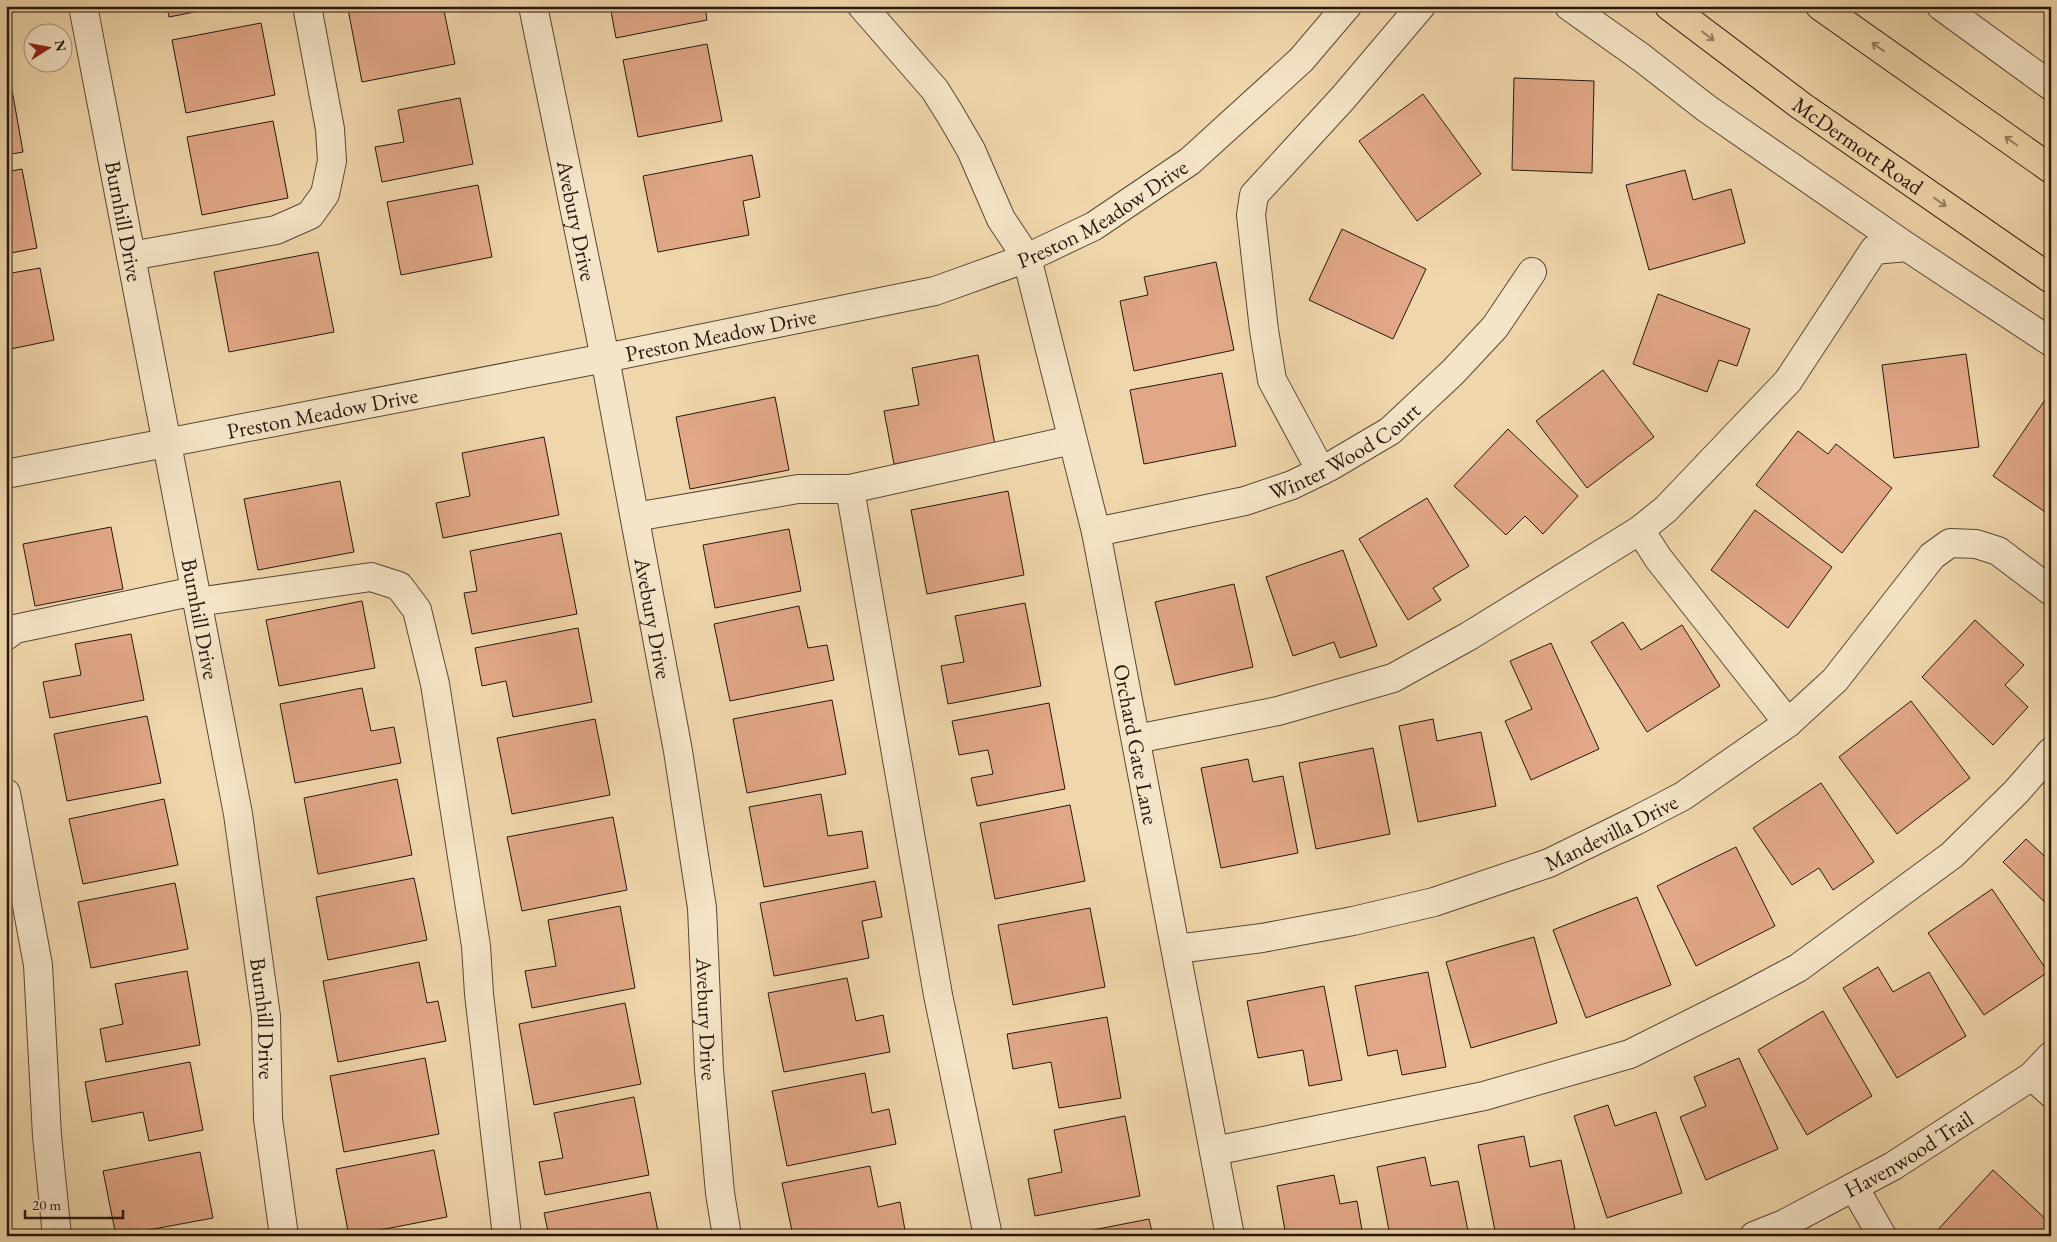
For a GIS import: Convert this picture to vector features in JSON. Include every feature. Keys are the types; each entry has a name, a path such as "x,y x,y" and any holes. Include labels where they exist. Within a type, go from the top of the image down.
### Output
{"main road":[{"name":"McDermott Road","path":"1670,6 1800,105 2051,279"},
{"path":"1820,6 2051,169"}],"street":[{"name":"Burnhill Drive","path":"82,6 238,814 265,1006 268,1119 284,1236"},
{"path":"131,256 276,230 310,215 325,194 332,161 330,129 307,6"},
{"name":"Avebury Drive","path":"533,6 605,358 678,751 702,908 709,1070 720,1193 727,1236"},
{"name":"Orchard Gate Lane","path":"862,6 934,90 950,114 971,150 1001,219 1027,258 1096,532 1177,949 1230,1236"},
{"name":"Preston Meadow Drive","path":"6,474 605,358 935,291 1027,258 1094,226 1190,161 1301,60 1347,6"},
{"path":"1321,471 1272,380 1264,330 1251,214 1254,195 1343,98 1421,6"},
{"path":"1569,6 1642,58 1706,108 2051,342"},
{"path":"1941,6 2051,86"},
{"path":"1136,739 1278,711 1393,678 1469,636 1640,530 1666,509 1788,380 1874,250 1907,246"},
{"name":"Winter Wood Court","path":"1096,532 1245,501 1292,486 1390,431 1453,372 1495,327 1532,272"},
{"path":"634,517 798,489 850,489 1072,440"},
{"path":"850,489 938,995 988,1236"},
{"path":"1640,530 1658,558 1788,723"},
{"name":"Mandevilla Drive","path":"1177,949 1262,938 1353,921 1434,902 1550,862 1683,796 1788,723 1835,680 1932,556 1950,542 1976,544 1998,551 2051,591"},
{"path":"6,636 15,629 196,597 371,577 399,586 417,610 435,684 476,946 480,1004 507,1236"},
{"path":"1214,1152 1484,1096 1630,1054 1798,968 1952,855 2016,792 2051,752"},
{"path":"6,793 38,965 47,1136 57,1236"},
{"name":"Havenwood Trail","path":"1754,1236 1784,1224 2041,1085 2051,1056"},
{"path":"1854,1187 1882,1236"}],"building":[{"path":"167,6 225,6 169,17"},
{"path":"360,6 443,6 455,64 362,82 348,9"},
{"path":"610,6 705,6 707,20 616,38"},
{"path":"261,23 275,95 186,113 172,40"},
{"path":"707,44 722,121 638,137 623,60"},
{"path":"6,73 9,73 23,152 6,155"},
{"path":"1514,78 1594,81 1592,173 1512,170"},
{"path":"1423,94 1481,174 1417,221 1359,141"},
{"path":"460,98 473,164 382,182 375,147 404,142 398,110"},
{"path":"273,121 288,198 202,215 187,137"},
{"path":"752,155 760,197 743,201 749,235 658,252 643,176"},
{"path":"22,169 37,248 6,254 6,172"},
{"path":"1685,170 1693,200 1731,189 1745,243 1649,270 1626,185"},
{"path":"478,185 492,257 401,275 387,202"},
{"path":"1342,229 1426,269 1393,339 1309,300"},
{"path":"318,252 334,332 229,352 214,272"},
{"path":"1216,262 1234,350 1134,371 1120,301 1148,295 1144,277"},
{"path":"40,268 54,340 6,350 6,274"},
{"path":"1658,294 1750,329 1737,366 1719,360 1707,392 1633,364"},
{"path":"1966,354 1979,447 1894,458 1882,365"},
{"path":"978,355 995,445 894,464 884,411 919,405 912,368"},
{"path":"1603,370 1654,437 1587,488 1536,421"},
{"path":"1222,373 1236,446 1144,464 1130,390"},
{"path":"775,397 789,470 690,489 676,417"},
{"path":"2047,397 2051,399 2051,516 1993,476"},
{"path":"1508,429 1578,496 1543,534 1525,516 1506,535 1454,486"},
{"path":"1798,431 1828,454 1836,444 1892,488 1842,553 1756,485"},
{"path":"544,437 559,515 443,538 436,503 470,496 462,453"},
{"path":"340,481 354,552 258,570 244,499"},
{"path":"1008,491 1024,575 927,594 911,510"},
{"path":"1427,498 1469,566 1433,588 1441,600 1408,620 1359,539"},
{"path":"1755,510 1832,567 1788,628 1711,570"},
{"path":"111,527 123,589 35,606 23,544"},
{"path":"789,529 801,591 715,608 703,545"},
{"path":"561,533 577,614 472,634 464,593 477,591 470,551"},
{"path":"1343,550 1377,646 1340,658 1334,642 1293,656 1266,577"},
{"path":"1234,584 1253,667 1175,685 1155,602"},
{"path":"362,601 375,668 279,686 266,620"},
{"path":"1025,603 1041,686 948,704 941,666 964,662 955,616"},
{"path":"799,606 808,648 827,645 834,680 730,701 714,624"},
{"path":"1975,620 2024,665 2005,685 2028,707 1993,745 1922,677"},
{"path":"1623,622 1641,650 1682,625 1720,686 1647,732 1591,642"},
{"path":"578,628 592,702 513,717 506,681 482,686 475,648"},
{"path":"131,634 144,700 50,718 43,682 81,675 75,644"},
{"path":"1551,643 1599,749 1531,780 1505,721 1532,709 1510,661"},
{"path":"362,688 371,731 394,727 401,763 295,783 280,704"},
{"path":"832,700 846,774 747,793 733,719"},
{"path":"1911,701 1970,778 1897,834 1839,757"},
{"path":"1049,703 1065,789 977,806 971,778 993,774 988,750 959,755 952,721"},
{"path":"147,716 161,783 67,801 54,734"},
{"path":"595,719 610,795 512,814 497,738"},
{"path":"1433,719 1437,741 1481,732 1496,806 1418,822 1399,726"},
{"path":"1373,748 1390,834 1316,849 1299,763"},
{"path":"1248,759 1253,782 1283,776 1298,853 1221,868 1201,768"},
{"path":"397,779 412,855 318,874 304,798"},
{"path":"1821,783 1874,862 1833,890 1819,868 1792,885 1753,828"},
{"path":"821,794 828,836 862,831 868,868 764,887 749,807"},
{"path":"164,799 178,865 83,884 69,819"},
{"path":"1070,805 1085,881 995,899 980,823"},
{"path":"613,817 627,890 522,911 507,837"},
{"path":"2026,839 2051,862 2051,908 2003,862"},
{"path":"1736,847 1775,926 1696,966 1657,886"},
{"path":"414,878 427,940 328,960 316,897"},
{"path":"875,881 882,917 862,921 869,958 774,976 760,903"},
{"path":"175,883 188,949 91,968 78,902"},
{"path":"1992,889 2048,972 1984,1015 1928,933"},
{"path":"1637,897 1671,985 1586,1018 1553,930"},
{"path":"620,906 635,988 532,1008 525,971 556,966 548,920"},
{"path":"1090,908 1105,987 1013,1005 998,925"},
{"path":"1534,937 1557,1023 1471,1048 1446,962"},
{"path":"419,962 427,1003 438,1001 446,1041 338,1062 323,981"},
{"path":"1878,967 1893,992 1929,972 1966,1036 1897,1078 1843,988"},
{"path":"187,971 200,1045 106,1062 100,1029 123,1024 115,984"},
{"path":"1428,972 1446,1067 1402,1075 1397,1050 1368,1056 1355,986"},
{"path":"847,978 856,1021 883,1015 890,1052 784,1072 768,993"},
{"path":"1324,986 1342,1080 1309,1086 1303,1050 1258,1058 1247,1001"},
{"path":"625,1003 641,1084 534,1105 519,1024"},
{"path":"1823,1011 1872,1096 1807,1135 1758,1050"},
{"path":"1107,1017 1121,1098 1059,1108 1051,1062 1013,1069 1007,1034"},
{"path":"425,1058 439,1134 344,1152 330,1076"},
{"path":"1739,1058 1778,1149 1706,1180 1680,1117 1706,1106 1694,1077"},
{"path":"190,1062 203,1130 149,1141 143,1112 92,1122 85,1082"},
{"path":"865,1073 872,1113 889,1109 896,1144 787,1166 772,1091"},
{"path":"634,1097 649,1175 545,1195 539,1162 563,1158 554,1113"},
{"path":"1608,1105 1615,1126 1656,1112 1682,1193 1607,1218 1574,1116"},
{"path":"1125,1116 1140,1196 1035,1216 1028,1179 1062,1172 1054,1130"},
{"path":"1524,1136 1530,1167 1561,1160 1575,1229 1541,1236 1496,1236 1478,1145"},
{"path":"434,1150 447,1217 349,1236 336,1169"},
{"path":"200,1152 213,1218 116,1236 103,1171"},
{"path":"1425,1157 1431,1186 1458,1181 1469,1236 1390,1236 1377,1167"},
{"path":"870,1166 878,1207 900,1202 906,1236 793,1236 782,1183"},
{"path":"1993,1170 2051,1224 2051,1236 1934,1234"},
{"path":"1334,1175 1340,1204 1357,1201 1363,1236 1286,1236 1277,1186"},
{"path":"650,1192 659,1236 549,1236 544,1213"},
{"path":"1149,1219 1153,1236 1062,1236"}]}
